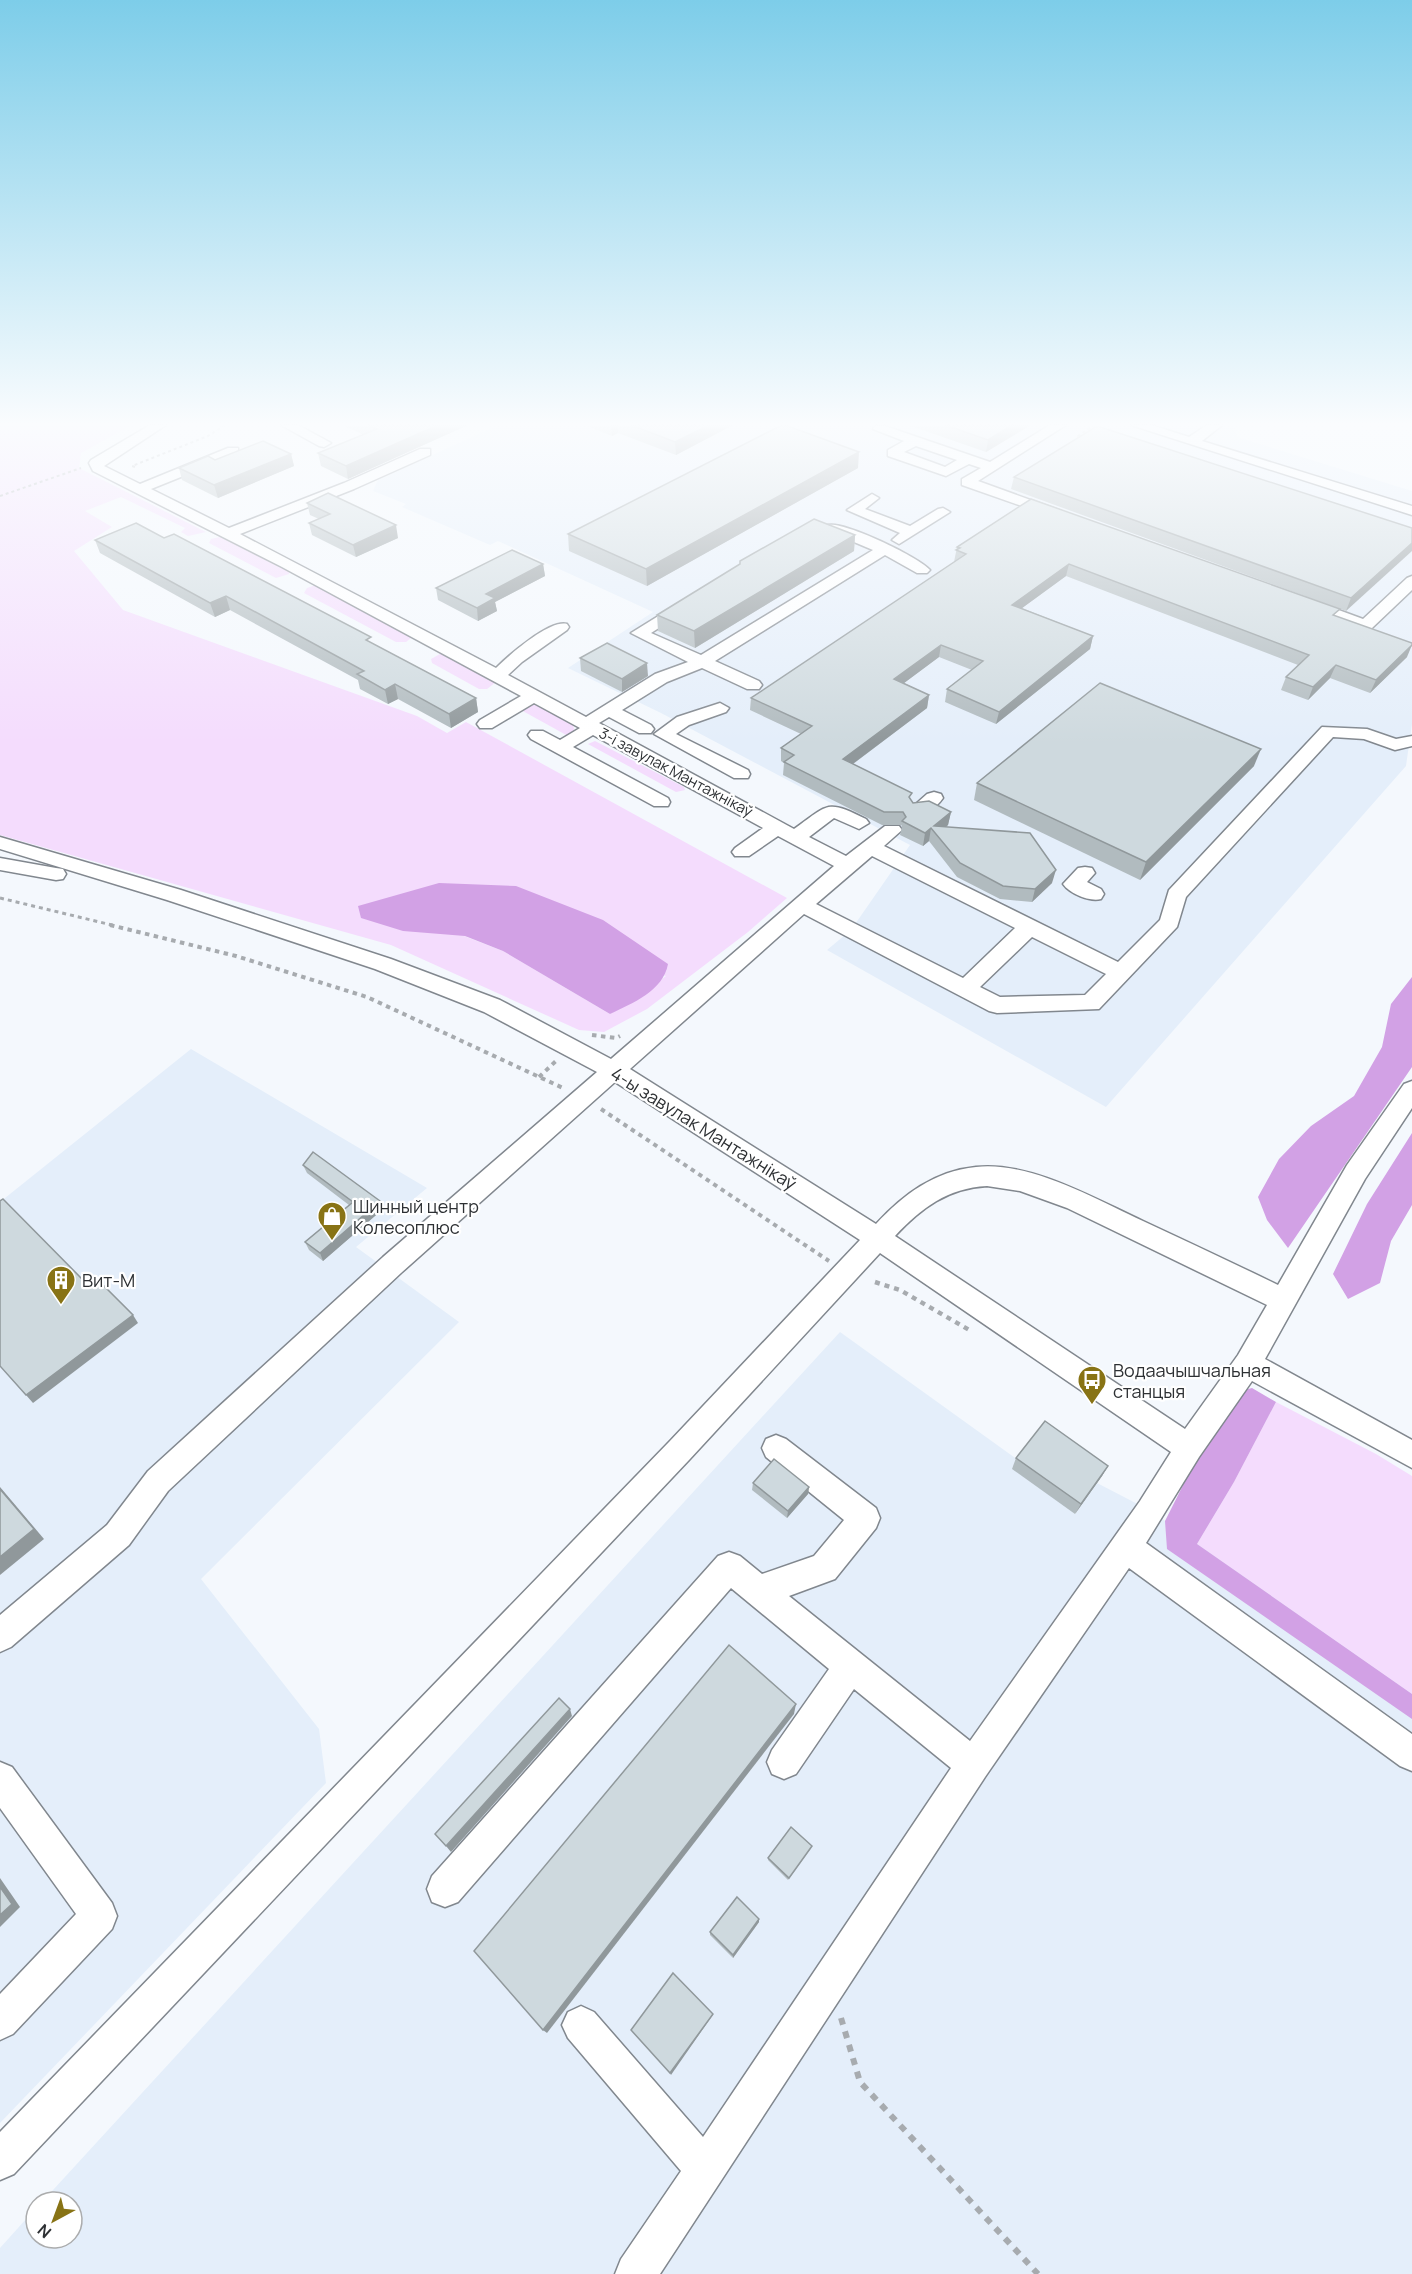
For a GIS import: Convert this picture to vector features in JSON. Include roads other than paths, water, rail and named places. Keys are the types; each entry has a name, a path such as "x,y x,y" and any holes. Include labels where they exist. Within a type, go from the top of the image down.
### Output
{"street":[{"name":"3-і завулак Мантажнікаў","path":"226,531 777,826 847,866"},
{"path":"230,533 235,531"},
{"path":"841,531 885,549 922,570"},
{"path":"560,747 609,710 661,678 702,662 912,532"},
{"path":"1288,597 1366,625 1412,581"},
{"path":"700,597 639,633 753,685"},
{"path":"497,676 516,658 561,627"},
{"path":"486,724 534,696"},
{"path":"638,752 683,722 720,708"},
{"path":"609,710 645,729"},
{"path":"800,904 998,1005 1091,1003 1170,922 1176,895 1328,731 1367,734 1395,745 1412,741"},
{"path":"663,734 741,774"},
{"path":"537,735 660,802"},
{"path":"918,810 934,798"},
{"path":"796,837 833,810 859,823"},
{"path":"742,852 777,826"},
{"path":"0,1636 118,1535 158,1481 392,1265 800,904 892,830"},
{"path":"0,843 174,895"},
{"path":"870,847 1122,973"},
{"path":"0,864 174,895"},
{"path":"1084,873 1074,884 1094,894"},
{"name":"4-ы завулак Мантажнікаў","path":"174,895 383,964 492,1006 613,1070 876,1237 1189,1448"},
{"path":"965,989 1030,926"},
{"path":"636,2274 973,1765 1151,1511 1189,1448 1248,1364 1356,1172 1412,1090"},
{"path":"0,2160 662,1469 876,1237 908,1206 929,1192 960,1179 990,1176 1065,1196 1285,1300"},
{"path":"1248,1364 1412,1455"},
{"path":"759,1591 824,1568 865,1518 776,1448"},
{"path":"1126,1547 1412,1754"},
{"path":"445,1889 729,1567 973,1765"},
{"path":"784,1762 850,1666"},
{"path":"0,1779 99,1916 0,2021"},
{"path":"581,2025 705,2169"}],"place":[{"name":"Шинный центр Колесоплюс","path":"332,1242"},
{"name":"Вит-М","path":"61,1306"},
{"name":"Водаачышчальная станцыя","path":"1092,1406"}]}
